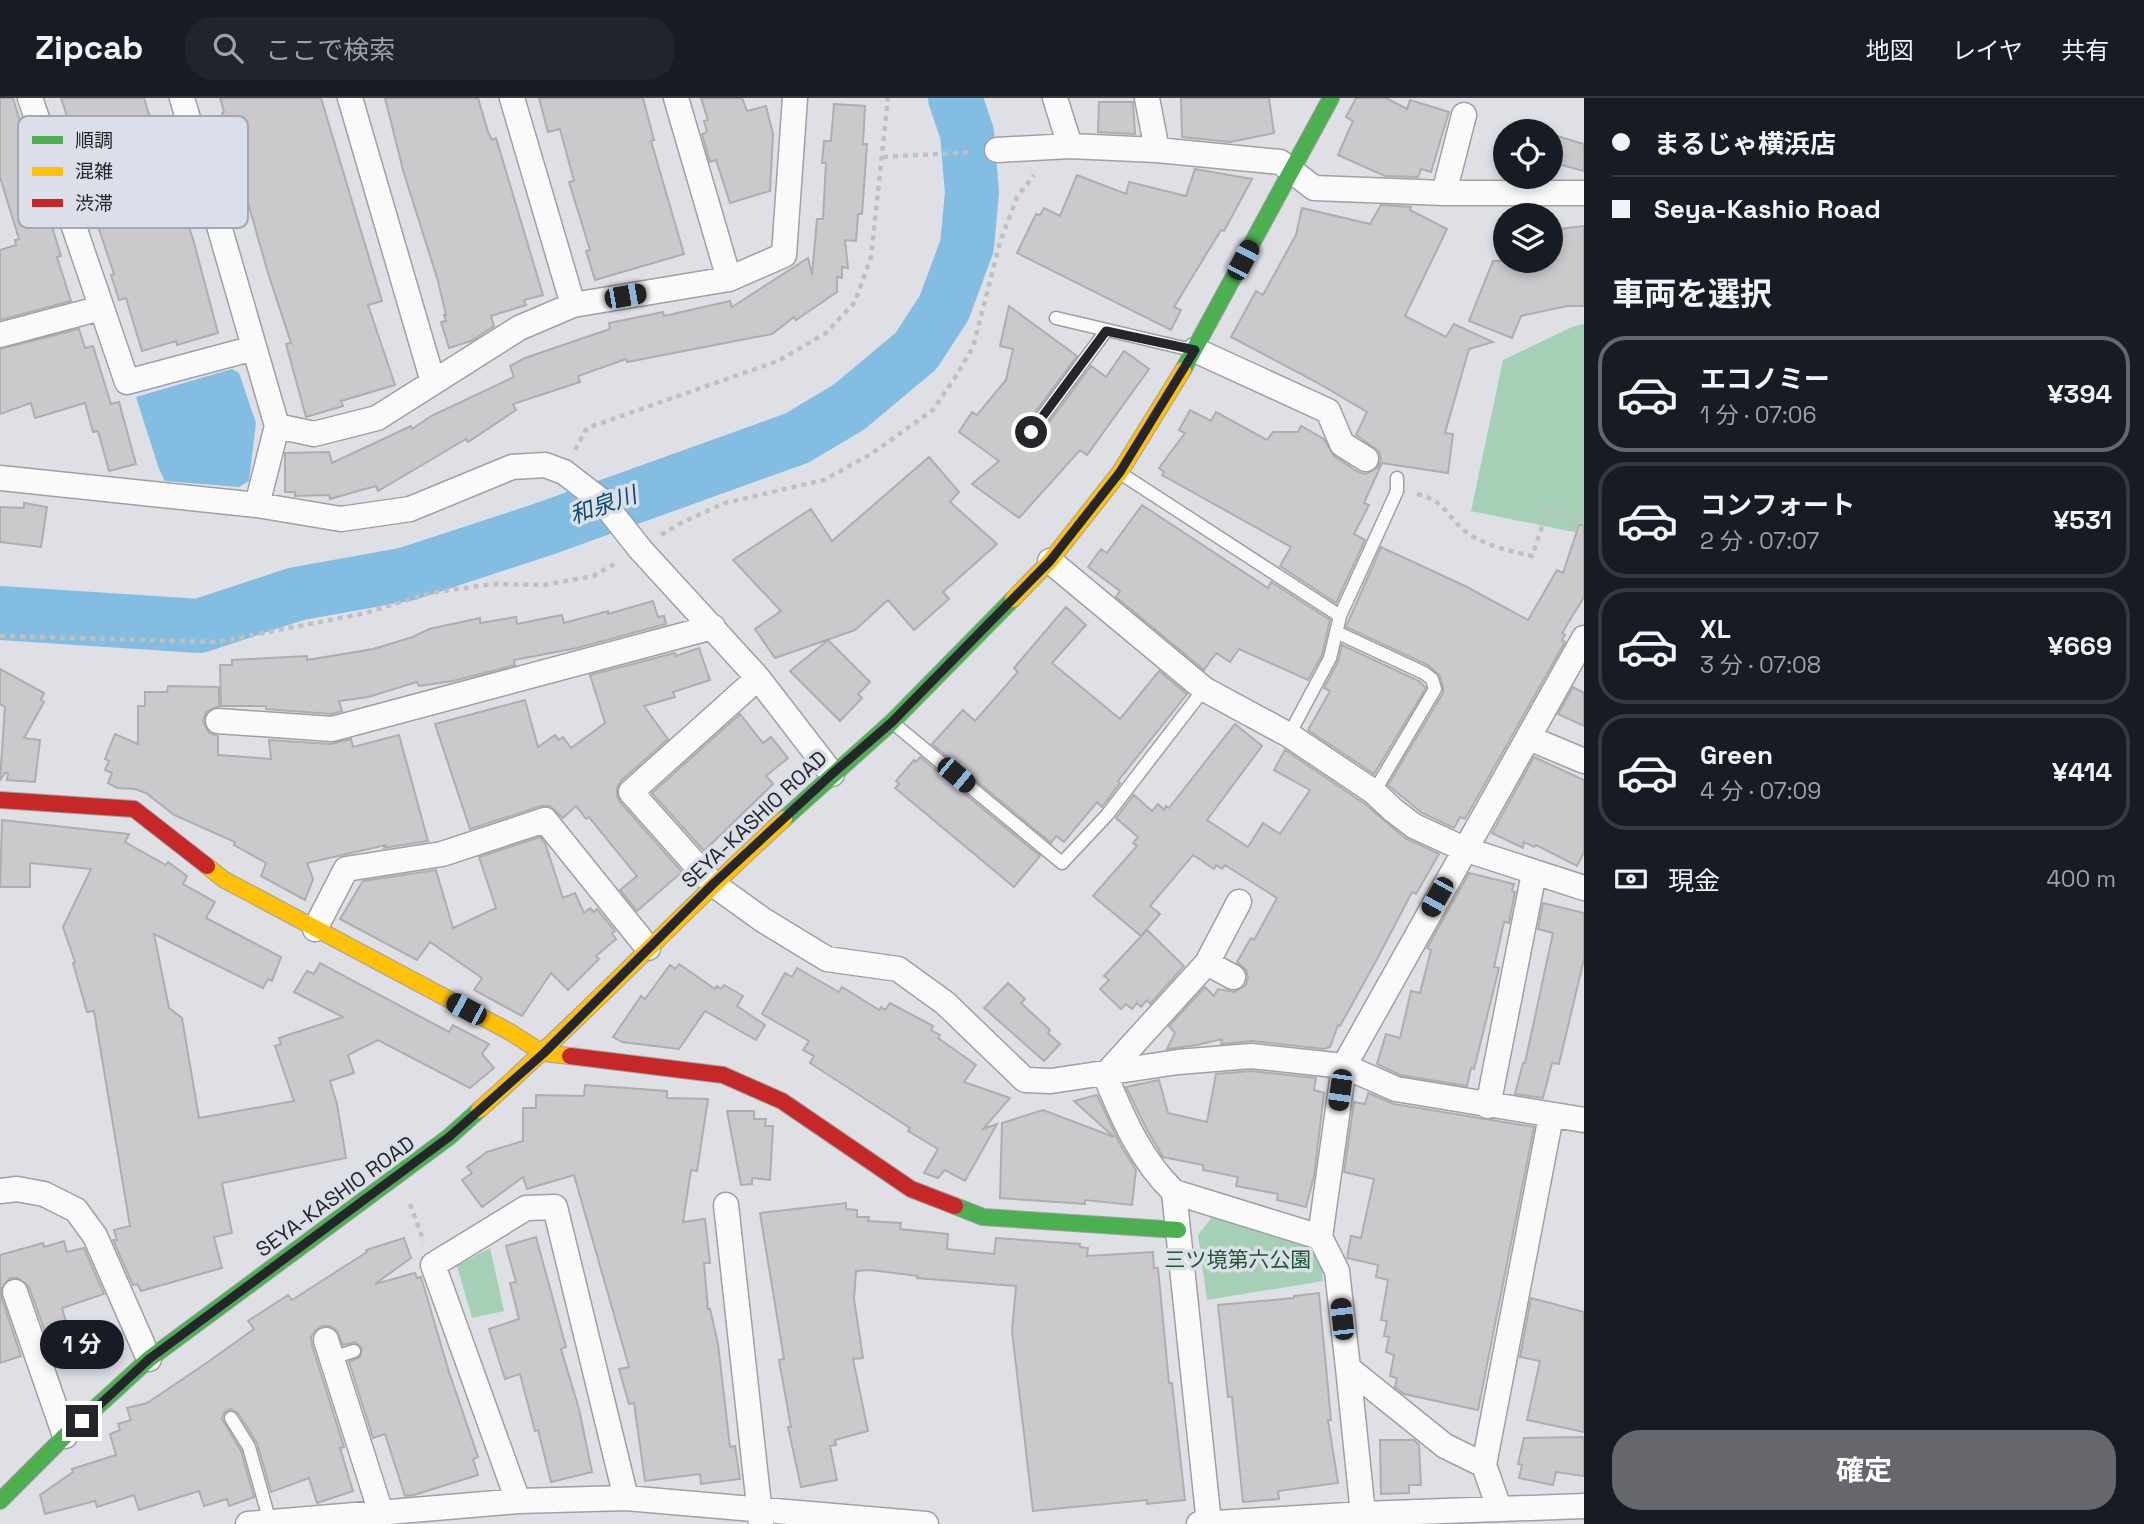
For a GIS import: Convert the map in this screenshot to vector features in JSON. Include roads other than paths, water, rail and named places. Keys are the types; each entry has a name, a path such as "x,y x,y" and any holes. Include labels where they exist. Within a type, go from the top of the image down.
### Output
{"main road":[{"name":"SEYA-KASHIO ROAD","path":"0,1502 65,1436 149,1359 449,1137 544,1053 713,884 892,722 1050,561 1120,472 1195,350 1331,98"},
{"path":"0,800 134,809 223,879 510,1032 544,1053 723,1075 782,1101 911,1189 983,1217 1178,1230"}],"street":[{"path":"30,98 36,116"},
{"path":"183,98 188,116"},
{"path":"350,98 433,382"},
{"path":"512,98 573,305"},
{"path":"676,98 729,279"},
{"path":"277,426 314,434 377,418 519,328 573,305 729,279 784,255 795,98"},
{"path":"1055,98 1062,147"},
{"path":"1147,98 1157,150"},
{"path":"1444,193 1464,115"},
{"path":"997,150 1062,147 1157,150 1280,162 1314,188 1444,193 1584,193"},
{"path":"74,228 127,382 254,348"},
{"path":"220,228 277,426 257,505"},
{"path":"0,335 101,308"},
{"path":"1195,350 1328,411 1342,443 1366,459"},
{"path":"0,478 257,505 341,520 410,509 512,467 545,465 563,472 603,502 640,549 758,678 832,774"},
{"path":"1050,561 1204,689 1289,735 1374,792 1414,826 1464,849 1584,888"},
{"path":"218,721 332,729 713,627"},
{"path":"1363,1514 1337,1270 1320,1237 1344,1066 1584,638"},
{"path":"758,678 631,792 713,884 763,920 827,959 898,969 945,1003 1025,1080 1051,1081 1182,1062 1251,1056 1344,1066 1396,1089 1584,1120"},
{"path":"1529,738 1584,761"},
{"path":"315,929 346,869 442,854 545,820 648,948"},
{"path":"1488,1106 1534,873"},
{"path":"1105,1075 1207,963 1239,902"},
{"path":"1207,963 1233,977"},
{"path":"1105,1075 1130,1135 1160,1178 1174,1192 1320,1237"},
{"path":"1499,1508 1484,1465 1551,1116"},
{"path":"0,1191 17,1189 44,1194 76,1210 95,1236 149,1359"},
{"path":"1174,1192 1209,1523"},
{"path":"726,1205 761,1517"},
{"path":"518,1501 433,1265 526,1208 555,1207 626,1498"},
{"path":"15,1292 65,1436"},
{"path":"337,1350 381,1513"},
{"path":"1348,1368 1445,1446 1484,1465"},
{"path":"259,1523 518,1501 626,1498 761,1517 926,1524"},
{"path":"1199,1524 1269,1522 1363,1514 1584,1506"}],"lane":[{"path":"1056,318 1195,350"},
{"path":"1031,432 1106,331"},
{"path":"1120,472 1340,616"},
{"path":"1289,735 1329,658 1340,616 1397,484"},
{"path":"1336,632 1424,673 1432,679 1435,689 1374,792"},
{"path":"892,722 1062,863 1107,815 1204,689"},
{"path":"231,1418 249,1447 259,1523"}],"water":[{"path":"232,369 239,373 256,423 249,481 239,487 165,481 136,397"}],"waterway":[{"name":"和泉川","path":"0,613 199,626 296,594 407,574 544,529 797,438 849,407 916,351 944,308 967,246 972,193 967,133 955,98"}],"park label":[{"name":"三ツ境第六公園","path":"1238,1259"}]}
